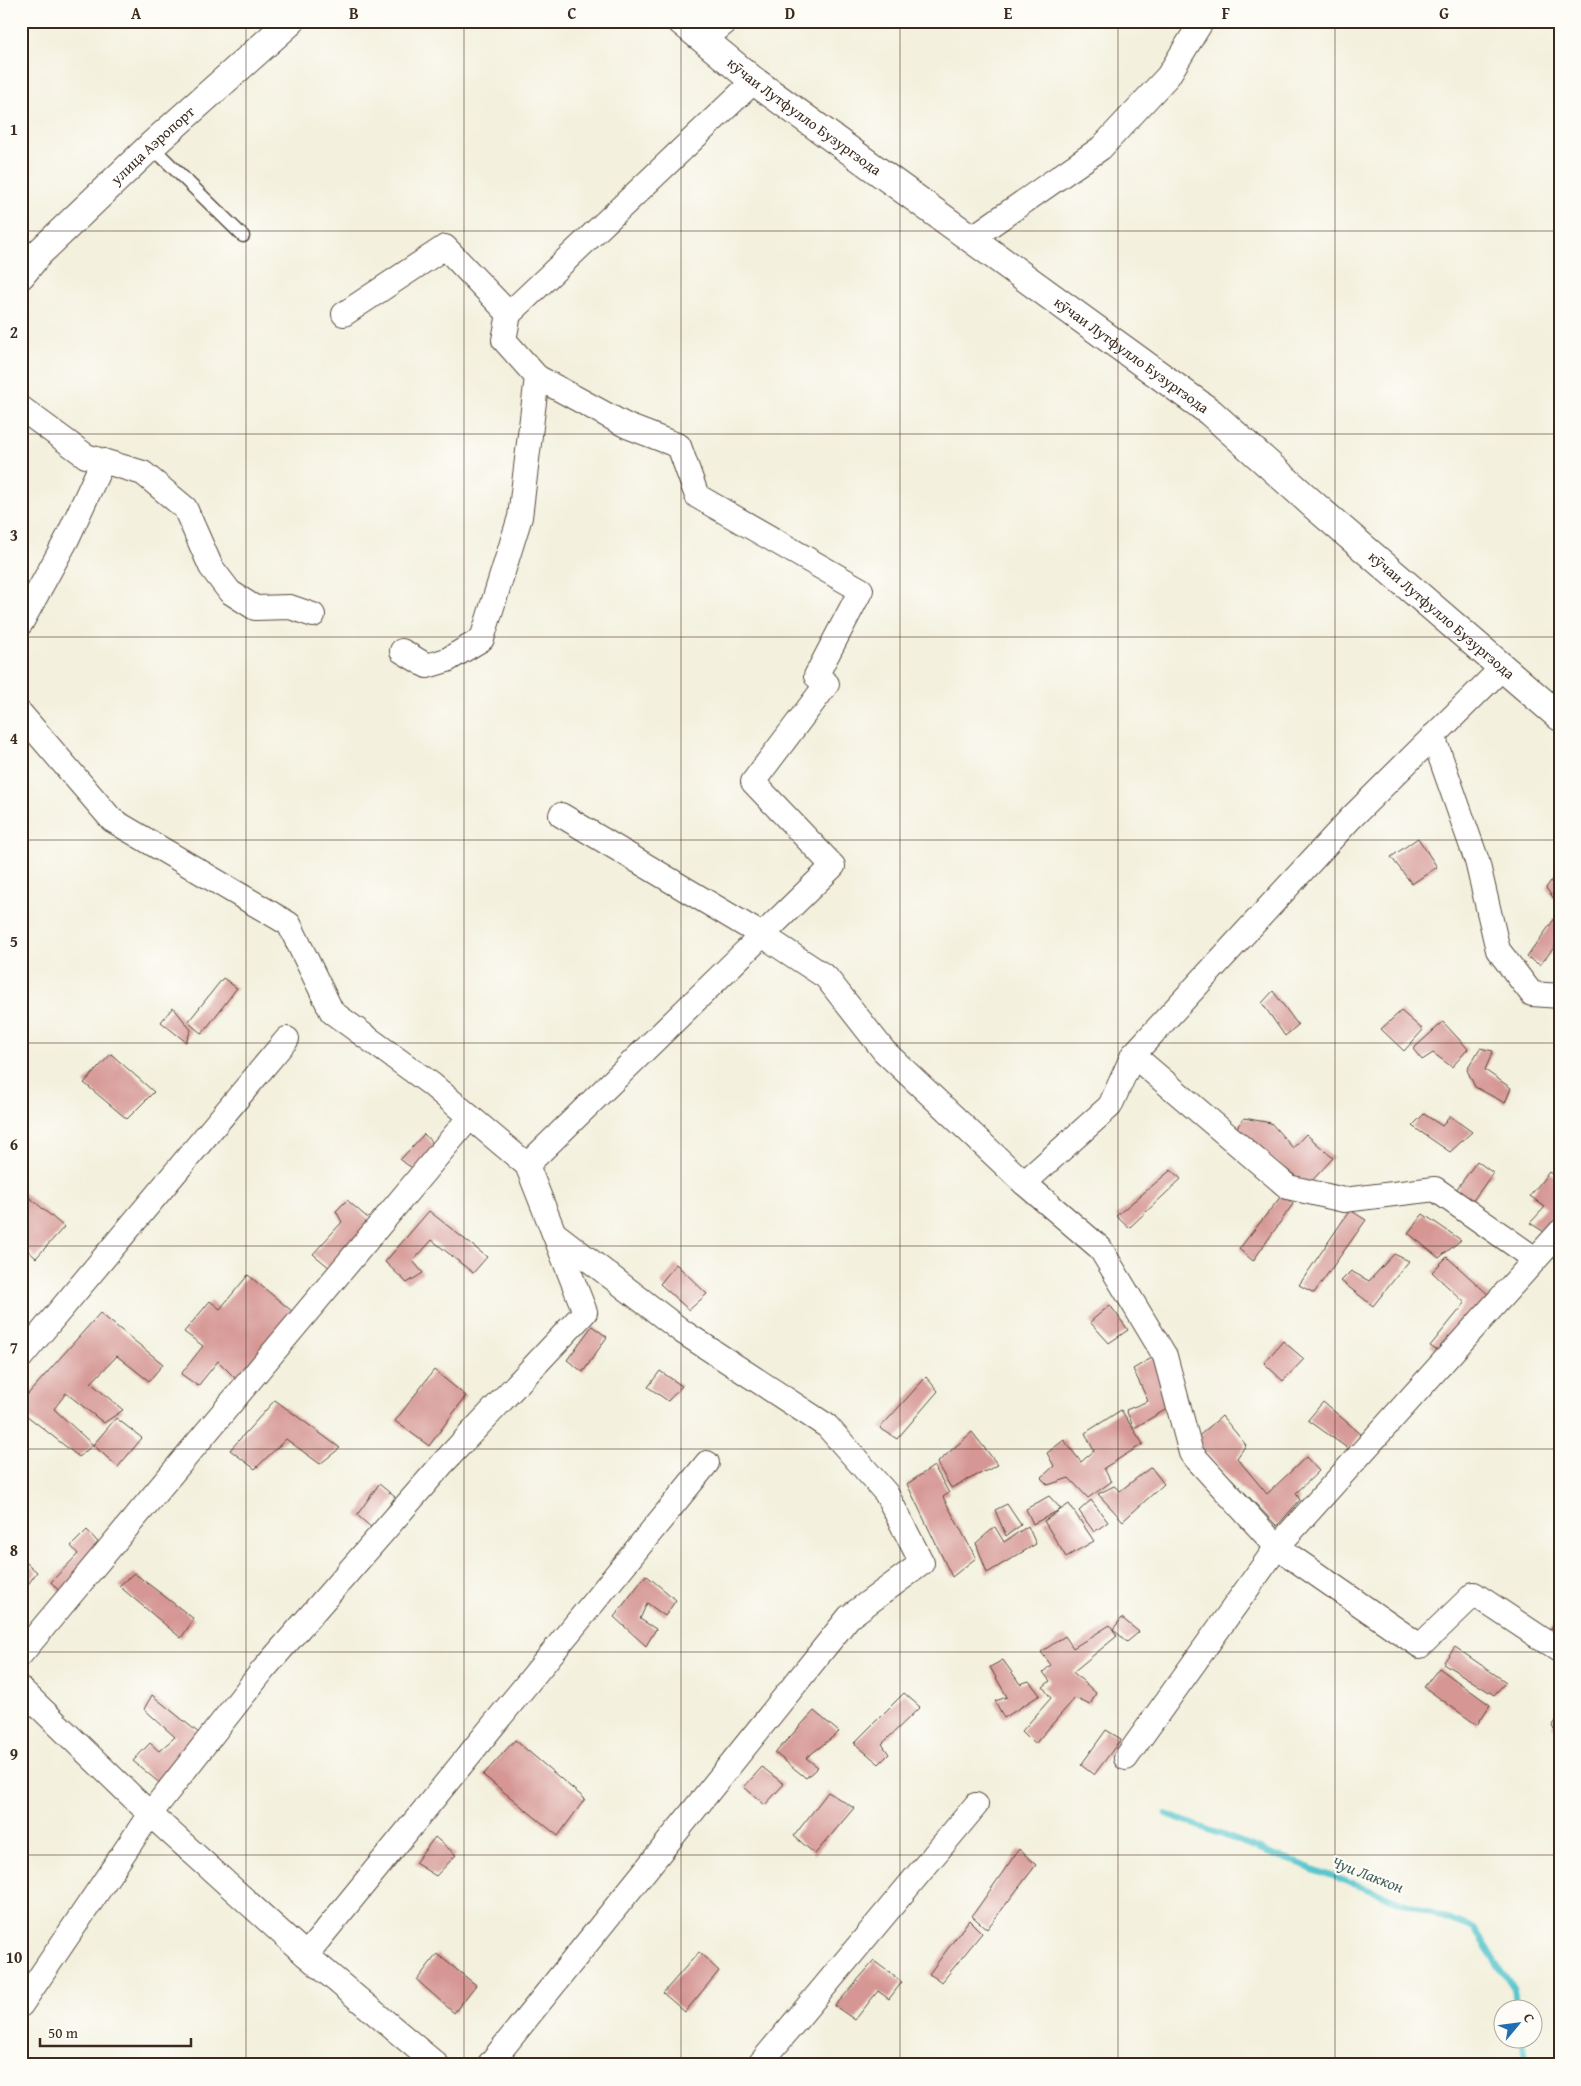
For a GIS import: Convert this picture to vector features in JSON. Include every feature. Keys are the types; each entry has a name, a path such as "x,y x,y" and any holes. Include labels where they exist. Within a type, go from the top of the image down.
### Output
{"main road":[{"name":"улица Аэропорт","path":"21,275 38,254 151,146 291,21"},
{"name":"кӯчаи Лутфулло Бузургзода","path":"682,21 754,81 1210,412 1501,669 1560,717"}],"street":[{"path":"704,40 727,21"},
{"path":"972,238 1101,148 1168,76 1202,21"},
{"path":"527,1165 833,866 753,782 827,684 816,676 861,590 697,496 679,446 627,426 537,377 504,340 509,314 754,81"},
{"path":"344,314 445,247 509,314"},
{"path":"402,651 428,666 447,660 482,639 520,517 537,377"},
{"path":"21,408 86,456 143,473 185,508 211,567 230,592 255,608 290,607 313,615"},
{"path":"21,623 67,538 103,461"},
{"path":"1024,1183 1110,1106 1133,1055 1350,819 1501,669"},
{"path":"21,714 112,820 289,924 332,1012 431,1084 527,1165 585,1312 443,1463 263,1670 150,1814 21,2005"},
{"path":"1434,736 1477,861 1498,950 1532,994 1560,996"},
{"path":"561,815 762,935 826,977 884,1051 1024,1183 1100,1248 1166,1356 1191,1453 1277,1548 1420,1646 1474,1594 1560,1652"},
{"path":"21,1357 287,1039"},
{"path":"1133,1055 1288,1187 1344,1200 1435,1189 1535,1259"},
{"path":"21,1654 470,1116"},
{"path":"489,2065 849,1617 922,1563 886,1493 827,1426 683,1332 553,1232"},
{"path":"1126,1758 1277,1548 1560,1232"},
{"path":"306,1955 707,1464"},
{"path":"21,1689 150,1814 306,1955 437,2065"},
{"path":"759,2065 976,1805"}],"lane":[{"path":"151,146 243,236"}],"building":[{"path":"1418,838 1437,867 1412,884 1391,857"},
{"path":"1560,868 1560,902 1558,904 1546,888"},
{"path":"1560,911 1560,940 1540,965 1527,957"},
{"path":"223,978 237,988 202,1034 188,1022"},
{"path":"1273,991 1298,1025 1285,1036 1262,1003"},
{"path":"173,1007 191,1030 186,1042 161,1022"},
{"path":"1401,1011 1423,1030 1404,1051 1381,1029"},
{"path":"1443,1022 1468,1049 1452,1067 1433,1053 1422,1060 1413,1049"},
{"path":"1480,1048 1493,1051 1485,1070 1511,1088 1505,1103 1475,1087 1467,1070"},
{"path":"111,1054 154,1092 127,1119 84,1083"},
{"path":"1424,1114 1442,1126 1450,1116 1472,1132 1450,1152 1412,1126"},
{"path":"1244,1118 1271,1123 1293,1148 1306,1134 1333,1158 1308,1185 1234,1131"},
{"path":"424,1134 437,1148 417,1171 400,1160"},
{"path":"1477,1161 1493,1173 1472,1202 1456,1190"},
{"path":"1171,1170 1181,1179 1129,1228 1116,1216"},
{"path":"1549,1172 1560,1180 1560,1223 1549,1235 1530,1223 1545,1207 1530,1196"},
{"path":"21,1190 64,1227 36,1258 21,1244"},
{"path":"1282,1195 1293,1204 1253,1261 1239,1249"},
{"path":"347,1200 377,1226 336,1273 313,1254 342,1222 336,1211"},
{"path":"1350,1210 1366,1220 1314,1293 1299,1285"},
{"path":"429,1211 487,1257 473,1273 432,1240 413,1261 423,1273 407,1283 385,1262"},
{"path":"1423,1214 1461,1240 1439,1258 1408,1233"},
{"path":"1394,1254 1409,1261 1373,1306 1341,1281 1351,1271 1369,1281"},
{"path":"1447,1257 1491,1297 1442,1354 1430,1346 1465,1303 1432,1272"},
{"path":"676,1264 707,1294 689,1310 660,1284"},
{"path":"248,1275 298,1316 242,1385 218,1361 198,1386 181,1374 203,1346 184,1332 210,1301 220,1309"},
{"path":"1110,1305 1128,1330 1109,1343 1090,1322"},
{"path":"100,1313 163,1364 149,1381 117,1356 91,1383 123,1410 104,1423 66,1393 54,1409 93,1445 79,1457 21,1411 21,1402"},
{"path":"592,1326 607,1337 583,1372 567,1360"},
{"path":"1283,1341 1304,1359 1283,1381 1264,1363"},
{"path":"1155,1356 1172,1406 1134,1428 1126,1410 1148,1401 1133,1369"},
{"path":"434,1370 466,1396 429,1446 395,1421"},
{"path":"660,1371 682,1386 668,1401 648,1387"},
{"path":"926,1377 938,1391 897,1439 880,1428"},
{"path":"275,1400 340,1448 320,1464 286,1439 255,1469 230,1450"},
{"path":"1323,1402 1361,1434 1350,1450 1308,1420"},
{"path":"1121,1410 1143,1444 1104,1468 1111,1482 1088,1498 1069,1478 1048,1485 1041,1478 1054,1466 1047,1453 1064,1440 1081,1462 1094,1451 1085,1433"},
{"path":"1222,1416 1246,1445 1237,1458 1267,1494 1306,1457 1319,1471 1296,1493 1300,1500 1277,1526 1194,1440"},
{"path":"116,1418 142,1438 118,1467 93,1445"},
{"path":"972,1432 998,1465 951,1488 937,1463"},
{"path":"934,1466 949,1493 943,1497 976,1558 952,1577 907,1484"},
{"path":"1151,1467 1164,1484 1123,1521 1098,1494 1114,1486 1120,1491"},
{"path":"379,1484 395,1497 373,1529 357,1515"},
{"path":"1049,1496 1061,1509 1033,1524 1026,1509"},
{"path":"1091,1500 1108,1522 1094,1532 1079,1511"},
{"path":"1007,1504 1021,1525 1006,1536 995,1510"},
{"path":"1069,1504 1094,1541 1066,1557 1044,1521"},
{"path":"1028,1526 1036,1544 987,1573 976,1543 995,1527 1004,1542"},
{"path":"87,1530 104,1549 66,1599 51,1582 78,1554 71,1546"},
{"path":"21,1558 37,1572 21,1594"},
{"path":"134,1573 194,1619 181,1638 119,1586"},
{"path":"646,1575 676,1600 665,1616 647,1603 640,1619 656,1629 646,1646 614,1617"},
{"path":"1560,1615 1560,1642 1548,1634"},
{"path":"1122,1618 1139,1632 1127,1642 1113,1629"},
{"path":"1110,1625 1117,1636 1073,1672 1096,1693 1090,1705 1075,1698 1035,1744 1022,1731 1051,1698 1043,1687 1050,1681 1043,1672 1051,1665 1041,1652 1065,1636 1073,1648"},
{"path":"1455,1647 1506,1682 1494,1695 1443,1663"},
{"path":"1003,1660 1020,1684 1029,1681 1040,1695 1004,1718 995,1701 1007,1697 990,1667"},
{"path":"1439,1668 1490,1705 1477,1725 1424,1687"},
{"path":"904,1693 920,1707 882,1744 889,1754 879,1764 854,1743"},
{"path":"152,1695 200,1734 162,1785 133,1761 150,1743 159,1751 175,1737 144,1709"},
{"path":"814,1711 839,1732 806,1758 818,1767 806,1778 775,1753"},
{"path":"1560,1714 1560,1734 1552,1727"},
{"path":"1106,1730 1121,1739 1094,1775 1081,1765"},
{"path":"515,1740 585,1799 558,1836 483,1775"},
{"path":"762,1767 784,1784 765,1805 744,1787"},
{"path":"828,1792 854,1808 815,1854 794,1836"},
{"path":"435,1837 456,1855 436,1876 415,1863"},
{"path":"1019,1849 1036,1865 987,1929 972,1916"},
{"path":"969,1920 982,1933 942,1982 929,1974"},
{"path":"699,1952 719,1971 685,2012 663,1993"},
{"path":"437,1954 476,1985 454,2013 417,1980"},
{"path":"874,1961 902,1982 889,1999 878,1991 855,2020 835,2006"}],"waterway":[{"name":"Чуи Лаккон","path":"1166,1814 1474,1929 1514,1989 1515,1998"},
{"name":"Чуи Лаккон","path":"1523,2048 1526,2065"}]}
